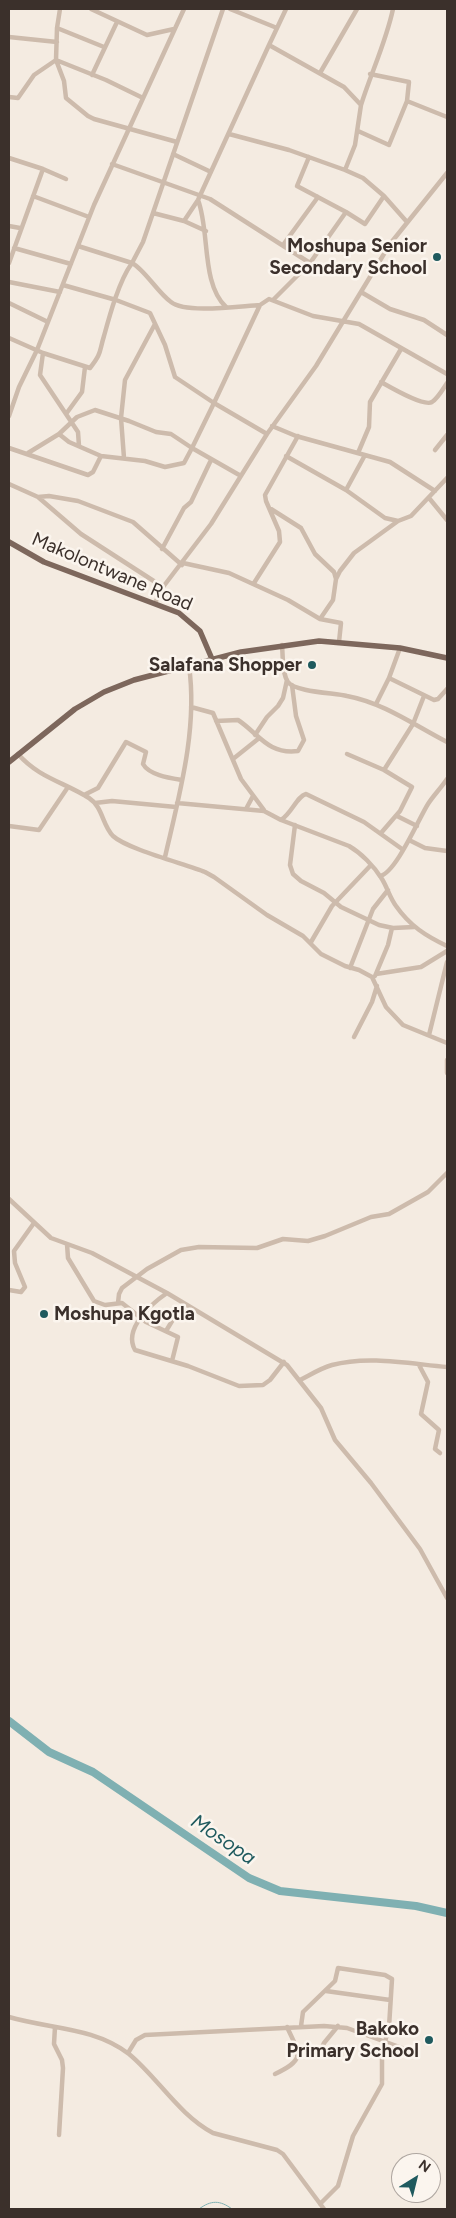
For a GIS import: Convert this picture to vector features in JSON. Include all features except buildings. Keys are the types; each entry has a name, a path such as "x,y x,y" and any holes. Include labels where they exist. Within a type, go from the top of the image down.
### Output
{"main road":[{"name":"Makolontwane Road","path":"9,542 44,562 180,613 194,623 205,639 212,659"},
{"path":"9,762 91,698 134,680 212,659 282,645 319,641 400,648 447,658"}],"street":[{"path":"60,9 57,28 56,60 64,80 64,93 72,103 94,119 177,142"},
{"path":"91,9 147,35 174,30"},
{"path":"9,416 11,399 37,350 89,217 184,9"},
{"path":"9,338 43,353 86,367 92,366 101,353 103,338 116,300 126,273 143,242 223,9"},
{"path":"230,9 277,28"},
{"path":"184,221 199,198 286,9"},
{"path":"320,74 356,9"},
{"path":"345,170 355,144 361,105 370,74 386,36 392,9"},
{"path":"92,75 117,22"},
{"path":"57,28 104,47"},
{"path":"9,37 57,42"},
{"path":"269,45 344,87 361,105"},
{"path":"56,60 106,80 143,98"},
{"path":"9,97 18,98 34,75 56,60"},
{"path":"358,131 389,145 407,101 409,82 370,74"},
{"path":"407,101 447,117"},
{"path":"229,134 310,157 363,178 384,196 407,222"},
{"path":"173,154 211,172"},
{"path":"310,157 297,186 365,224 384,196"},
{"path":"9,158 66,179"},
{"path":"112,164 227,208 310,263"},
{"path":"9,263 20,228 43,169"},
{"path":"155,603 163,587 211,524 272,426 316,366 390,244 447,173"},
{"path":"33,196 89,217"},
{"path":"283,245 318,197"},
{"path":"199,198 214,287 217,297 226,307"},
{"path":"273,300 310,263 346,212"},
{"path":"153,213 184,221 206,231"},
{"path":"9,226 20,228"},
{"path":"78,246 132,263 172,303 191,308 226,307 260,305 269,299 273,300 313,316 358,324 447,374"},
{"path":"14,248 71,264"},
{"path":"9,282 60,292"},
{"path":"63,285 147,311 152,316 165,345 175,377 267,434"},
{"path":"361,292 390,309 424,320 447,335"},
{"path":"9,303 48,322"},
{"path":"60,434 69,442 101,456 145,461 165,467 184,463 260,305"},
{"path":"124,458 121,418 127,374 155,324"},
{"path":"358,453 369,427 370,402 401,349"},
{"path":"43,353 40,375 72,421 78,432 79,446"},
{"path":"66,414 82,392 86,367"},
{"path":"381,382 409,397 428,403 432,402 447,384"},
{"path":"28,453 60,434 76,417 92,410 121,418 156,432 176,435 211,460 241,476"},
{"path":"272,426 298,436 395,464 435,491"},
{"path":"435,450 447,435"},
{"path":"254,583 280,542 280,530 269,508 266,495 298,436"},
{"path":"9,448 88,475 92,472 101,456"},
{"path":"346,490 365,455"},
{"path":"286,456 346,490 385,518 398,521"},
{"path":"162,549 184,508 191,502 211,460"},
{"path":"336,579 354,553 398,521 411,516 447,478"},
{"path":"9,484 38,497 78,532 163,587"},
{"path":"38,497 49,496 78,501 133,522 151,536 162,549 182,564 229,573 288,600 320,619 341,623 339,642"},
{"path":"429,498 447,520"},
{"path":"269,508 301,528 314,554 334,572 336,579 333,600 320,619"},
{"path":"233,760 256,737 267,717 283,698 287,680 282,645"},
{"path":"376,704 389,678 400,648"},
{"path":"165,857 182,780 191,707 192,684 190,666"},
{"path":"389,678 436,700 445,694 447,689"},
{"path":"287,680 292,685 304,689 346,695 376,704 447,742"},
{"path":"216,721 238,720 256,737 271,746 290,752 298,751 304,740 296,716 292,685"},
{"path":"384,770 412,724 424,696"},
{"path":"191,707 211,711 241,779 264,811"},
{"path":"84,795 98,788 126,742 146,752 143,764 146,768 168,777 182,780"},
{"path":"18,754 34,770 84,795 95,803 107,829 113,836 131,846 205,872 310,942 321,954 350,968 359,970 374,979 386,1007 398,1021 447,1043"},
{"path":"347,754 384,770 412,787 396,816 381,833"},
{"path":"380,876 388,872 409,840 426,807 447,779"},
{"path":"9,826 39,830 68,788"},
{"path":"281,820 290,812 300,796 306,794 355,818 381,833 402,849"},
{"path":"246,809 253,796"},
{"path":"95,803 119,801 264,811 281,820 349,846 371,865 380,876 395,904 414,927 424,935 447,946"},
{"path":"396,816 417,826"},
{"path":"295,825 291,872 301,881 324,894 335,903 368,920 392,928 414,927"},
{"path":"409,840 425,848 447,851"},
{"path":"310,942 327,912 371,865"},
{"path":"350,968 376,902 388,890"},
{"path":"374,979 388,945 392,928"},
{"path":"376,974 421,967 447,951"},
{"path":"429,1035 447,962"},
{"path":"354,1037 372,1002 377,985"},
{"path":"447,1060 447,1073"},
{"path":"118,1303 120,1291 136,1276 188,1248 257,1248 283,1239 303,1241 325,1236 371,1217 389,1214 428,1192 447,1173"},
{"path":"9,1199 51,1238 92,1252 284,1362 300,1380 320,1408 335,1440 410,1533 432,1567 447,1598"},
{"path":"9,1290 21,1292 25,1287 13,1257 14,1251 34,1223"},
{"path":"67,1244 68,1258 90,1298 99,1304 124,1304 141,1319 179,1339 172,1361"},
{"path":"166,1293 146,1310 134,1333 134,1348 138,1352 172,1361 239,1386 257,1386 267,1383 284,1362"},
{"path":"166,1331 183,1303"},
{"path":"300,1380 332,1366 346,1363 374,1362 447,1367"},
{"path":"420,1365 428,1382 421,1414 438,1430 435,1449 440,1453"},
{"path":"301,2026 303,2012 335,1982 339,1968 385,1975 392,1978 389,2027 382,2052 382,2084 353,2136 338,2186 320,2204"},
{"path":"326,1991 390,2000"},
{"path":"9,2017 96,2036 128,2053 152,2074 188,2114 205,2128 213,2133 268,2146 283,2154 324,2209"},
{"path":"128,2053 136,2040 145,2035 301,2026 338,2026 385,2040 405,2049"},
{"path":"318,2057 324,2043 338,2026"},
{"path":"55,2027 54,2044 62,2060 63,2068 59,2134"},
{"path":"276,2074 294,2065 297,2060 296,2047 287,2027"}],"waterway":[{"name":"Mosopa","path":"9,1721 49,1752 93,1772 249,1878 280,1891 416,1906 447,1913"},
{"path":"199,2209 215,2202 232,2209"}],"place":[{"name":"Moshupa Senior Secondary School","path":"437,257"},
{"name":"Salafana Shopper","path":"312,665"},
{"name":"Moshupa Kgotla","path":"44,1314"},
{"name":"Bakoko Primary School","path":"429,2040"}]}
